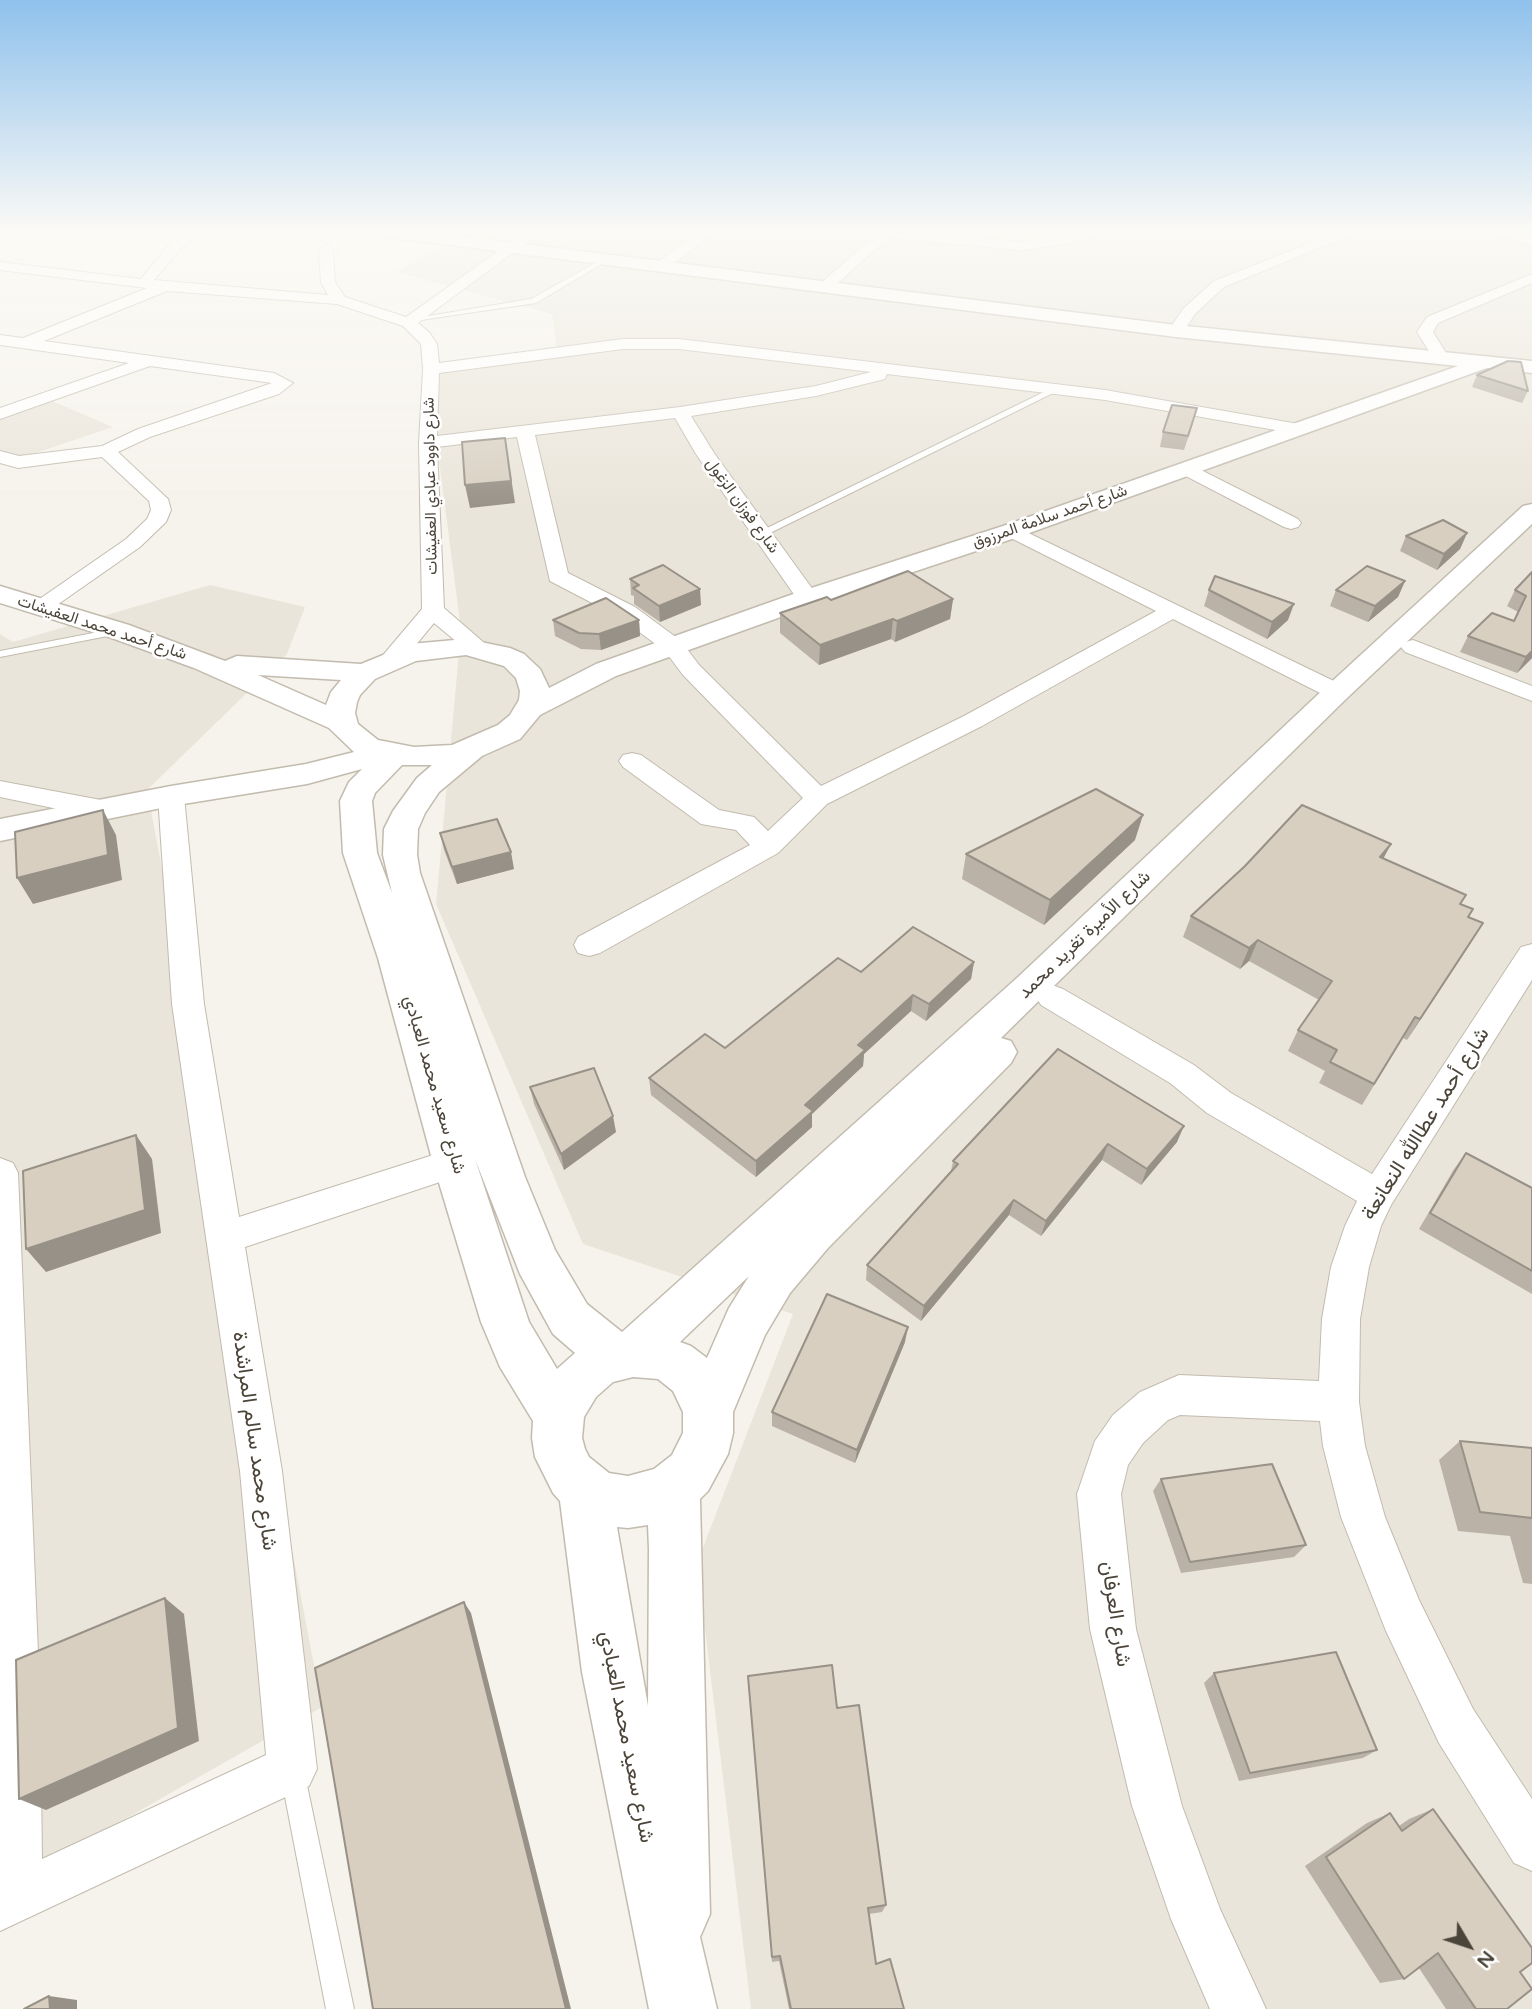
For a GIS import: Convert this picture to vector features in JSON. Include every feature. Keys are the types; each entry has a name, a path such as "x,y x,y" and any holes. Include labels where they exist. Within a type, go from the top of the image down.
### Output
{"street":[{"path":"0,352 70,325"},
{"name":"شارع داوود عبادي العفيشات","path":"414,325 429,344 431,369 428,443 433,610"},
{"path":"1139,325 1488,360"},
{"path":"1178,328 1180,325"},
{"path":"1429,325 1425,332 1438,353"},
{"path":"1178,328 1532,365"},
{"path":"0,340 274,378 285,383 273,390 145,433 106,451 27,461 0,457"},
{"path":"431,369 657,342 1173,406 1298,429"},
{"name":"شارع أحمد سلامة المرزوق","path":"531,708 606,670 808,598 1012,531 1488,360"},
{"path":"0,414 149,361"},
{"path":"428,443 680,412 816,391 892,370"},
{"name":"شارع فوزان الزغول","path":"680,412 705,454 808,598"},
{"path":"524,432 558,576 627,612 673,646 691,670 818,798"},
{"path":"39,607 133,543 156,523 161,510 158,499 106,451"},
{"path":"1187,469 1291,523"},
{"name":"شارع الأميرة تغريد محمد","path":"624,1356 1031,987 1337,692 1532,511"},
{"path":"1012,531 1337,692"},
{"name":"شارع الأميرة تغريد محمد","path":"708,1412 746,1324 774,1279 812,1234 1455,604 1532,535"},
{"name":"شارع أحمد محمد العفيشات","path":"0,594 119,631 204,662 343,725"},
{"path":"392,659 433,610 478,648"},
{"path":"589,945 768,847 818,798 973,721 1172,611"},
{"path":"1413,647 1532,694"},
{"path":"478,648 500,654 524,668 534,683 531,708 509,732 471,749 433,757 389,754 367,747 343,725 340,713 346,692 365,673 392,659 428,649 478,648"},
{"name":"شارع أحمد محمد العفيشات","path":"204,662 365,673"},
{"name":"شارع أحمد سلامة المرزوق","path":"524,668 606,670"},
{"path":"208,789 264,770 343,725"},
{"name":"شارع سعيد محمد العبادي","path":"471,749 428,785 409,811 401,829 400,855 403,873 477,1102 536,1260 570,1319 624,1356"},
{"path":"0,830 208,789 307,774 389,754"},
{"name":"شارع سعيد محمد العبادي","path":"389,754 360,789 356,801 360,853 397,958 456,1163 517,1351 559,1417"},
{"path":"632,761 711,818 744,823 768,847"},
{"path":"0,789 100,809"},
{"name":"شارع محمد سالم المراشدة","path":"171,796 188,1004 261,1471 292,1769"},
{"name":"شارع أحمد عطاالله النعانعة","path":"1532,955 1378,1195 1363,1226 1340,1319 1339,1402 1344,1446 1363,1517 1402,1615 1456,1726 1532,1845"},
{"path":"1044,1005 1171,1086 1219,1104 1378,1195"},
{"path":"223,1238 456,1163"},
{"path":"0,1173 16,1701 8,1900 292,1769"},
{"path":"654,1355 674,1362 690,1375 702,1391 708,1412 708,1433 702,1454 690,1473 673,1488 651,1498 628,1502 605,1499 585,1489 570,1475 561,1457 557,1438 559,1417 566,1397 579,1380 596,1366 624,1356 654,1355"},
{"name":"شارع العرفان","path":"1238,2009 1197,1919 1157,1806 1113,1629 1099,1494 1110,1456 1128,1429 1154,1406 1179,1395 1339,1402"},
{"name":"شارع سعيد محمد العبادي","path":"673,1488 681,1996"},
{"name":"شارع سعيد محمد العبادي","path":"585,1489 611,1672 635,1794 681,1996"}],"lane":[{"path":"762,533 1055,390"},
{"path":"0,654 119,631"},
{"path":"292,1769 340,2009"}],"shaded area":[{"path":"553,325 1532,325 1532,2009 751,2009 697,1563 793,1314 583,1244 436,904 461,630 428,375 557,350"},
{"path":"45,398 113,427 0,465 0,416"},
{"path":"210,585 305,607 287,654 147,790 322,1707 0,1890 0,634 13,642"}],"building":[{"path":"1508,361 1521,362 1528,391 1477,375"},
{"path":"1172,405 1197,408 1188,436 1163,432"},
{"path":"505,438 511,481 465,485 462,442"},
{"path":"1443,520 1467,533 1444,554 1406,536"},
{"path":"663,565 700,589 659,606 633,588 639,585 630,579"},
{"path":"1367,566 1405,581 1375,606 1336,590"},
{"path":"908,571 953,599 897,621 893,619 820,645 780,613 827,597 831,600"},
{"path":"1532,572 1532,651 1526,657 1468,636 1492,613 1514,621 1526,596 1515,590"},
{"path":"1215,576 1294,604 1272,622 1209,590"},
{"path":"606,598 639,620 599,634 579,633 553,620"},
{"path":"1096,789 1143,815 1050,900 966,854"},
{"path":"1302,805 1391,844 1380,857 1466,895 1460,904 1473,909 1468,917 1483,923 1420,1019 1415,1017 1374,1084 1330,1062 1337,1050 1298,1030 1332,981 1258,940 1249,948 1191,916 1245,866"},
{"path":"103,810 108,855 17,878 15,832"},
{"path":"497,819 511,852 452,867 440,833"},
{"path":"913,927 974,962 929,1004 913,995 858,1045 865,1050 805,1105 813,1111 756,1161 649,1078 705,1034 725,1048 838,958 861,972"},
{"path":"1058,1049 1184,1126 1147,1169 1108,1144 1046,1221 1014,1200 924,1306 867,1265 958,1164 953,1161"},
{"path":"594,1068 613,1116 561,1154 530,1087"},
{"path":"136,1135 145,1210 26,1249 23,1171"},
{"path":"1466,1153 1532,1188 1532,1271 1430,1213"},
{"path":"827,1294 908,1327 857,1450 772,1412"},
{"path":"1460,1441 1532,1448 1532,1518 1480,1512"},
{"path":"1272,1464 1306,1545 1190,1562 1161,1479"},
{"path":"165,1598 178,1728 19,1799 16,1660"},
{"path":"464,1602 566,2009 373,2009 315,1668"},
{"path":"1336,1652 1377,1750 1250,1773 1214,1673"},
{"path":"832,1665 837,1708 859,1705 886,1905 868,1908 876,1964 890,1959 904,2009 791,2009 780,1956 772,1957 748,1676"},
{"path":"1433,1809 1532,1948 1532,1963 1520,1972 1532,1989 1507,2009 1476,2009 1438,1953 1404,1979 1326,1857 1390,1813 1402,1831"},
{"path":"49,1996 50,2009 24,2009"}]}
